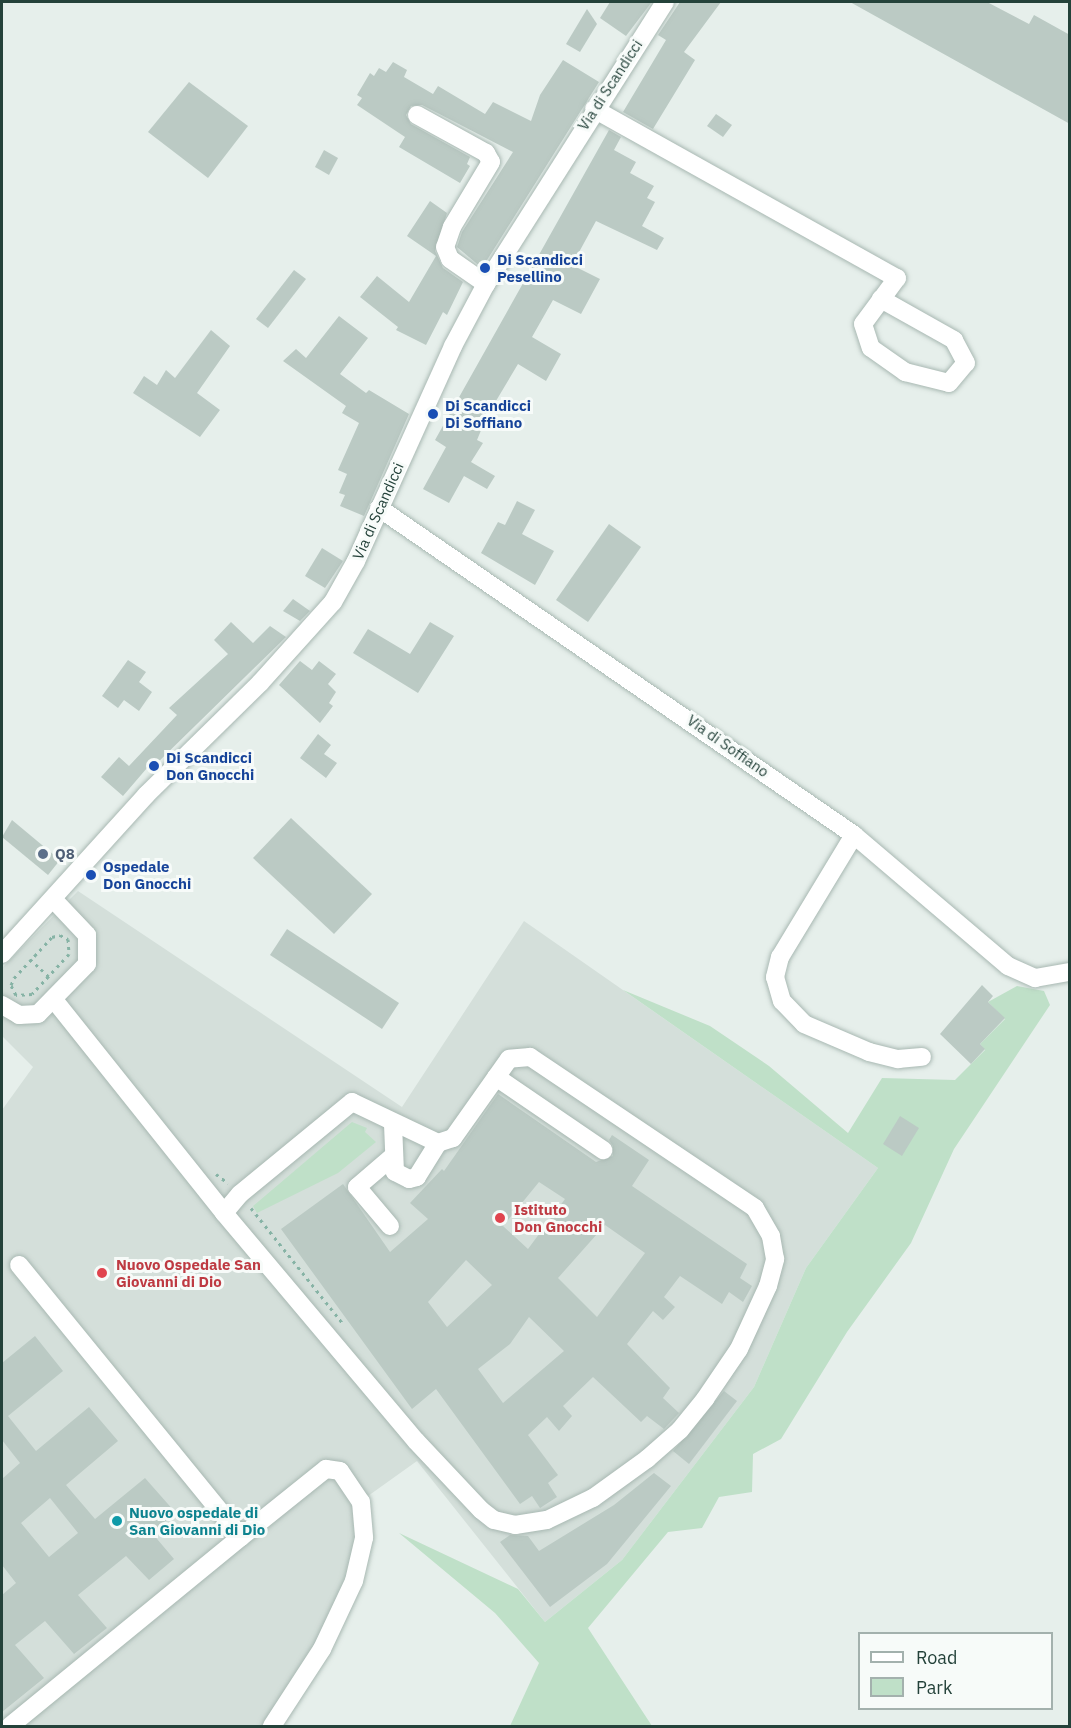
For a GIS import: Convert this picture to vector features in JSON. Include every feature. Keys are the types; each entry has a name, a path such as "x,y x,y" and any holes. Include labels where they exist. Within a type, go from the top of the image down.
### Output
{"street":[{"name":"Via di Scandicci","path":"2,954 54,900 153,789 321,618 344,586 453,346 486,284 594,110 665,2"},
{"path":"594,110 897,278 881,299 863,324 871,348 905,372 949,383 966,363 954,340 881,299"},
{"path":"417,115 486,153 491,162 452,228 445,247 450,259 486,284"},
{"name":"Via di Soffiano","path":"379,508 854,835 1008,966 1035,978 1070,972"},
{"path":"854,835 780,957 775,977 782,1001 804,1024 869,1052 898,1059 922,1057"},
{"path":"2,1005 14,1014 32,1016 87,964 90,951 81,925 54,900"},
{"path":"56,992 224,1213 416,1440 481,1510 494,1520 515,1525 556,1516 592,1498 647,1460 699,1407 749,1331 773,1274 774,1248 755,1208 536,1060 515,1056 496,1077 453,1138 438,1143 417,1177 410,1179 395,1172 392,1156 396,1139 393,1125"},
{"path":"496,1077 603,1150"},
{"path":"224,1213 240,1194 352,1102 393,1125 438,1143"},
{"path":"390,1226 357,1187 392,1156"},
{"path":"19,1265 241,1537"},
{"path":"10,1726 326,1469 340,1471 361,1502 364,1538 354,1581 322,1649 273,1726"}],"path":[{"path":"60,935 68,939 69,954 49,978 32,994 16,995 11,985 30,959 52,937 60,935"},
{"path":"30,959 49,978 56,992"},
{"path":"213,1176 218,1173 240,1194 344,1324"}],"shaded area":[{"name":"Istituto Don Gnocchi","path":"78,891 402,1107 524,921 878,1168 806,1268 754,1387 622,1560 545,1622 417,1461 368,1496 372,1539 360,1587 320,1667 282,1726 2,1726 2,1110 33,1067 2,1036 2,968"}],"green space":[{"path":"1017,986 1044,991 1050,1005 954,1149 911,1243 847,1332 781,1439 753,1454 752,1492 719,1497 702,1528 668,1532 588,1628 652,1726 510,1726 539,1663 495,1613 399,1533 518,1589 545,1622 622,1560 754,1387 806,1268 878,1168 623,990 710,1026 769,1066 848,1133 882,1078 955,1080 985,1050 980,1044 1005,1019 988,1002"},
{"path":"352,1122 367,1128 365,1132 376,1142 338,1173 257,1213 253,1206"}],"building":[{"path":"610,2 651,3 626,36 600,18"},
{"path":"680,2 721,2 684,52 695,60 653,129 623,112 666,40 658,35"},
{"path":"850,2 987,2 1029,24 1034,15 1070,35 1070,124"},
{"path":"587,9 597,24 580,52 566,44"},
{"path":"563,60 599,82 482,268 457,247 462,232 513,152 422,105 411,106 406,115 411,124 470,157 467,164 470,166 460,183 399,147 405,137 357,105 362,98 357,95 370,73 374,76 379,68 386,72 393,62 407,70 404,77 433,94 438,86 485,114 493,102 531,121 540,95"},
{"path":"189,82 248,126 208,178 148,132"},
{"path":"716,114 732,125 723,137 707,126"},
{"path":"609,130 621,137 614,150 636,162 630,173 654,186 647,198 655,202 642,226 664,238 657,250 596,221 572,265 600,279 581,314 553,300 532,337 561,354 546,381 518,364 487,416 477,440 483,443 471,462 495,476 487,489 464,476 449,503 423,489 446,447 435,440"},
{"path":"324,150 338,158 329,175 315,167"},
{"path":"430,201 447,213 435,251 443,268 463,282 447,315 443,312 426,345 396,330 398,327 360,297 377,276 409,302 436,256 407,236"},
{"path":"294,270 306,279 268,328 256,319"},
{"path":"339,316 368,338 340,374 366,393 369,390 409,414 364,516 340,506 345,495 339,493 347,474 338,470 359,423 342,413 346,406 283,361 296,349 306,358"},
{"path":"211,330 230,346 197,393 220,410 200,437 133,393 144,376 157,385 166,370 175,378"},
{"path":"517,501 535,510 522,534 554,551 535,585 481,553 498,522 505,525"},
{"path":"609,524 641,547 588,622 556,600"},
{"path":"322,548 343,561 325,588 305,576"},
{"path":"293,599 310,611 300,621 283,611"},
{"path":"231,622 253,643 270,626 286,637 149,771 147,768 123,796 101,777 119,757 129,766 177,715 169,708 228,654 214,640"},
{"path":"430,622 454,636 418,693 353,653 368,629 410,654"},
{"path":"128,660 146,672 139,682 152,692 139,711 124,700 118,708 102,696"},
{"path":"300,661 312,670 319,661 336,674 328,684 336,692 329,703 333,706 320,723 279,685"},
{"path":"318,734 331,745 324,754 337,763 326,778 300,758"},
{"path":"291,818 372,894 334,934 253,858"},
{"path":"12,820 60,860 48,875 2,837"},
{"path":"287,929 399,1003 382,1029 270,955"},
{"path":"982,985 993,996 988,1002 1005,1018 980,1044 985,1049 971,1064 940,1034"},
{"path":"498,1094 596,1162 613,1156 613,1146 609,1140 612,1135 649,1160 632,1186 747,1264 740,1278 752,1286 743,1302 729,1292 722,1304 680,1276 664,1297 675,1307 663,1320 653,1311 627,1344 670,1388 663,1398 679,1413 664,1429 647,1416 641,1422 593,1377 563,1406 572,1416 559,1431 547,1417 528,1435 558,1475 548,1483 557,1497 540,1508 532,1496 520,1504 436,1389 412,1409 281,1229 343,1184 390,1252 428,1219 410,1203 442,1169 444,1171","holes":["539,1182 565,1199 528,1249 503,1226","605,1225 645,1253 597,1317 558,1278","466,1260 492,1285 447,1327 428,1302","529,1317 564,1351 503,1403 478,1369 510,1344"]},
{"path":"900,1116 919,1128 902,1156 883,1144"},
{"name":"Nuovo ospedale di San Giovanni di Dio","path":"35,1336 63,1371 8,1416 36,1451 89,1407 118,1441 66,1485 95,1519 145,1478 175,1512 152,1533 174,1559 149,1580 126,1556 78,1595 107,1628 74,1654 45,1621 15,1645 44,1678 2,1712 2,1595 16,1583 2,1565 2,1479 20,1463 2,1440 2,1363","holes":["50,1498 78,1533 49,1557 21,1523"]},
{"path":"724,1391 737,1401 689,1464 673,1451"},
{"path":"654,1473 671,1486 607,1564 550,1607 500,1542 510,1535 528,1536 539,1551 614,1505"}],"place":[{"name":"Di Scandicci Pesellino","path":"485,268"},
{"name":"Di Scandicci Di Soffiano","path":"433,414"},
{"name":"Di Scandicci Don Gnocchi","path":"154,766"},
{"name":"Q8","path":"43,854"},
{"name":"Ospedale Don Gnocchi","path":"91,875"},
{"name":"Istituto Don Gnocchi","path":"500,1218"},
{"name":"Nuovo Ospedale San Giovanni di Dio","path":"102,1273"},
{"name":"Nuovo ospedale di San Giovanni di Dio","path":"117,1521"}]}
